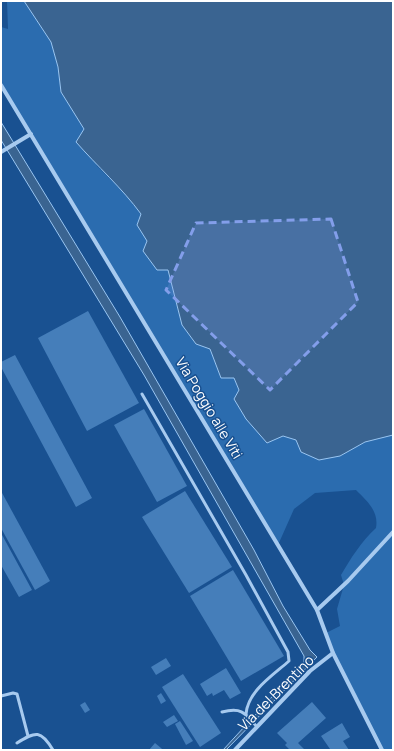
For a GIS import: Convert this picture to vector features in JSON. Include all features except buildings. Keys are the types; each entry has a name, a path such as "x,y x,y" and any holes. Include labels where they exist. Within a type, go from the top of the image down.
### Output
{"street":[{"name":"Via Poggio alle Viti","path":"1,85 317,610 333,653 382,750"},
{"path":"2,152 31,134"},
{"path":"317,610 348,581 393,532"},
{"name":"Via del Brentino","path":"235,750 310,671 333,653"}],"lane":[{"path":"142,394 246,575 288,652 289,661 260,685 247,706 246,714"},
{"path":"1,696 13,693 17,694 28,736"},
{"path":"222,712 232,710 241,711 246,714 257,727"},
{"path":"17,743 28,736 39,734 47,739 53,750"}],"highlighted area":[{"path":"331,219 358,302 270,390 166,290 196,223"}],"shaded area":[{"path":"7,1 24,1 51,42 58,67 61,92 84,129 97,166 128,196 142,214 137,225 168,270 182,325 196,344 210,349 221,378 234,378 239,390 283,436 296,440 301,452 340,456 365,442 393,435 393,750 382,750 333,653 326,633 340,626 337,609 344,585 341,575 357,550 376,528 376,516 374,511 368,502 356,490 315,493 294,509 278,545 1,85 1,27 8,29"},
{"path":"24,1 393,1 393,435 365,442 340,456 319,460 301,452 296,440 283,436 267,443 246,419 234,399 239,390 234,378 221,378 210,349 196,344 182,325 168,270 157,270 143,251 147,241 137,225 141,214 126,195 76,142 84,129 61,92 58,67 51,42"},
{"path":"1,122 120,317 254,550 283,606 310,650 317,657 226,750 223,750 304,662 304,656 144,375 1,140"}]}
